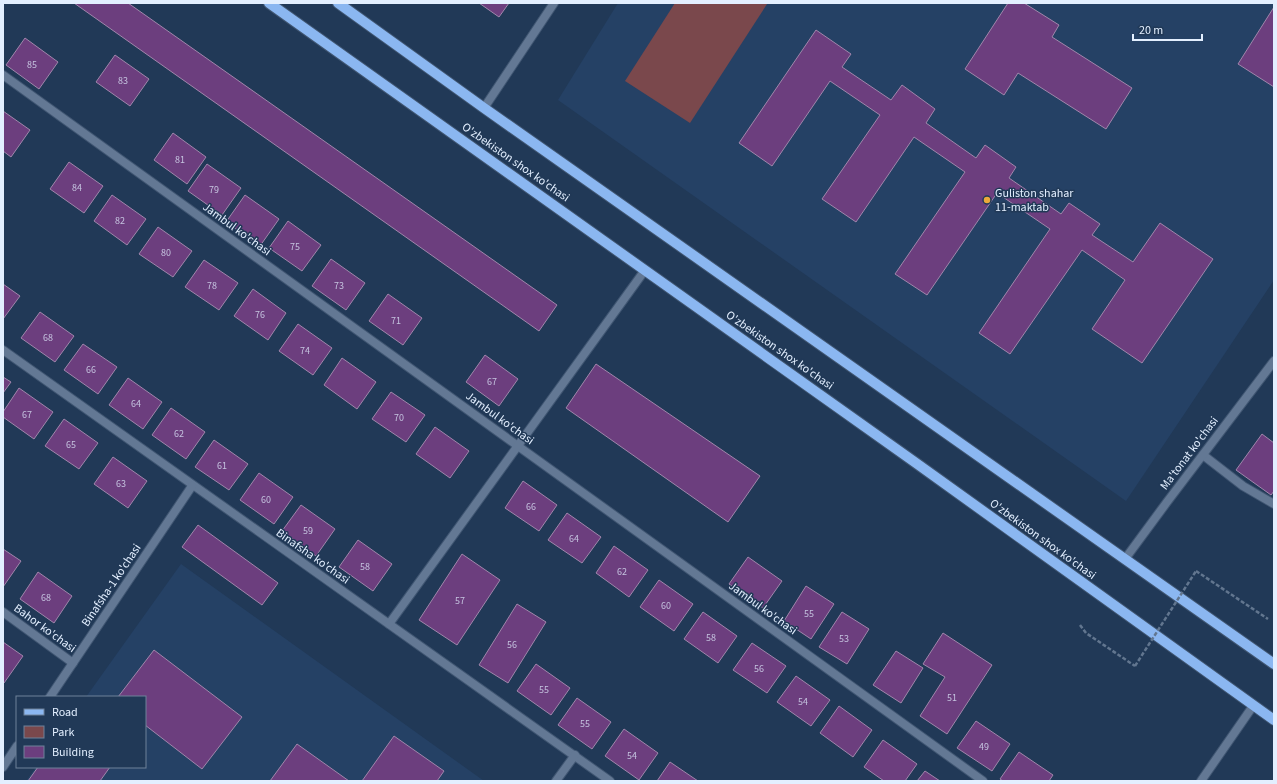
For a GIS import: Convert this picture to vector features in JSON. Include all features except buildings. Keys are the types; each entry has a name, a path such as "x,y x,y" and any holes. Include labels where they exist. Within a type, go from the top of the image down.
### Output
{"main road":[{"name":"O'zbekiston shox ko'chasi","path":"269,3 1274,720"},
{"path":"338,3 484,108 1274,664"}],"street":[{"path":"484,108 554,3"},
{"name":"Jambul ko'chasi","path":"3,75 983,781"},
{"path":"389,624 645,270"},
{"name":"Binafsha ko'chasi","path":"3,350 192,486 610,781"},
{"name":"Ma'tonat ko'chasi","path":"1125,560 1274,361"},
{"path":"1203,455 1243,486 1274,504"},
{"name":"Binafsha-1 ko'chasi","path":"51,696 192,486"},
{"name":"Bahor ko'chasi","path":"3,612 73,663"},
{"path":"1201,781 1253,706"},
{"path":"3,767 16,748"},
{"path":"556,781 575,755"}],"path":[{"path":"1080,624 1086,633 1135,666 1196,571 1268,619"}],"shaded area":[{"name":"Guliston shahar 11-maktab","path":"618,3 1274,3 1274,280 1126,501 558,100"},
{"path":"181,564 484,781 26,781 35,768 146,768 146,696 87,696"}],"green space":[{"path":"675,3 767,4 690,123 625,81"}],"place":[{"name":"Guliston shahar 11-maktab","path":"987,200"}]}
